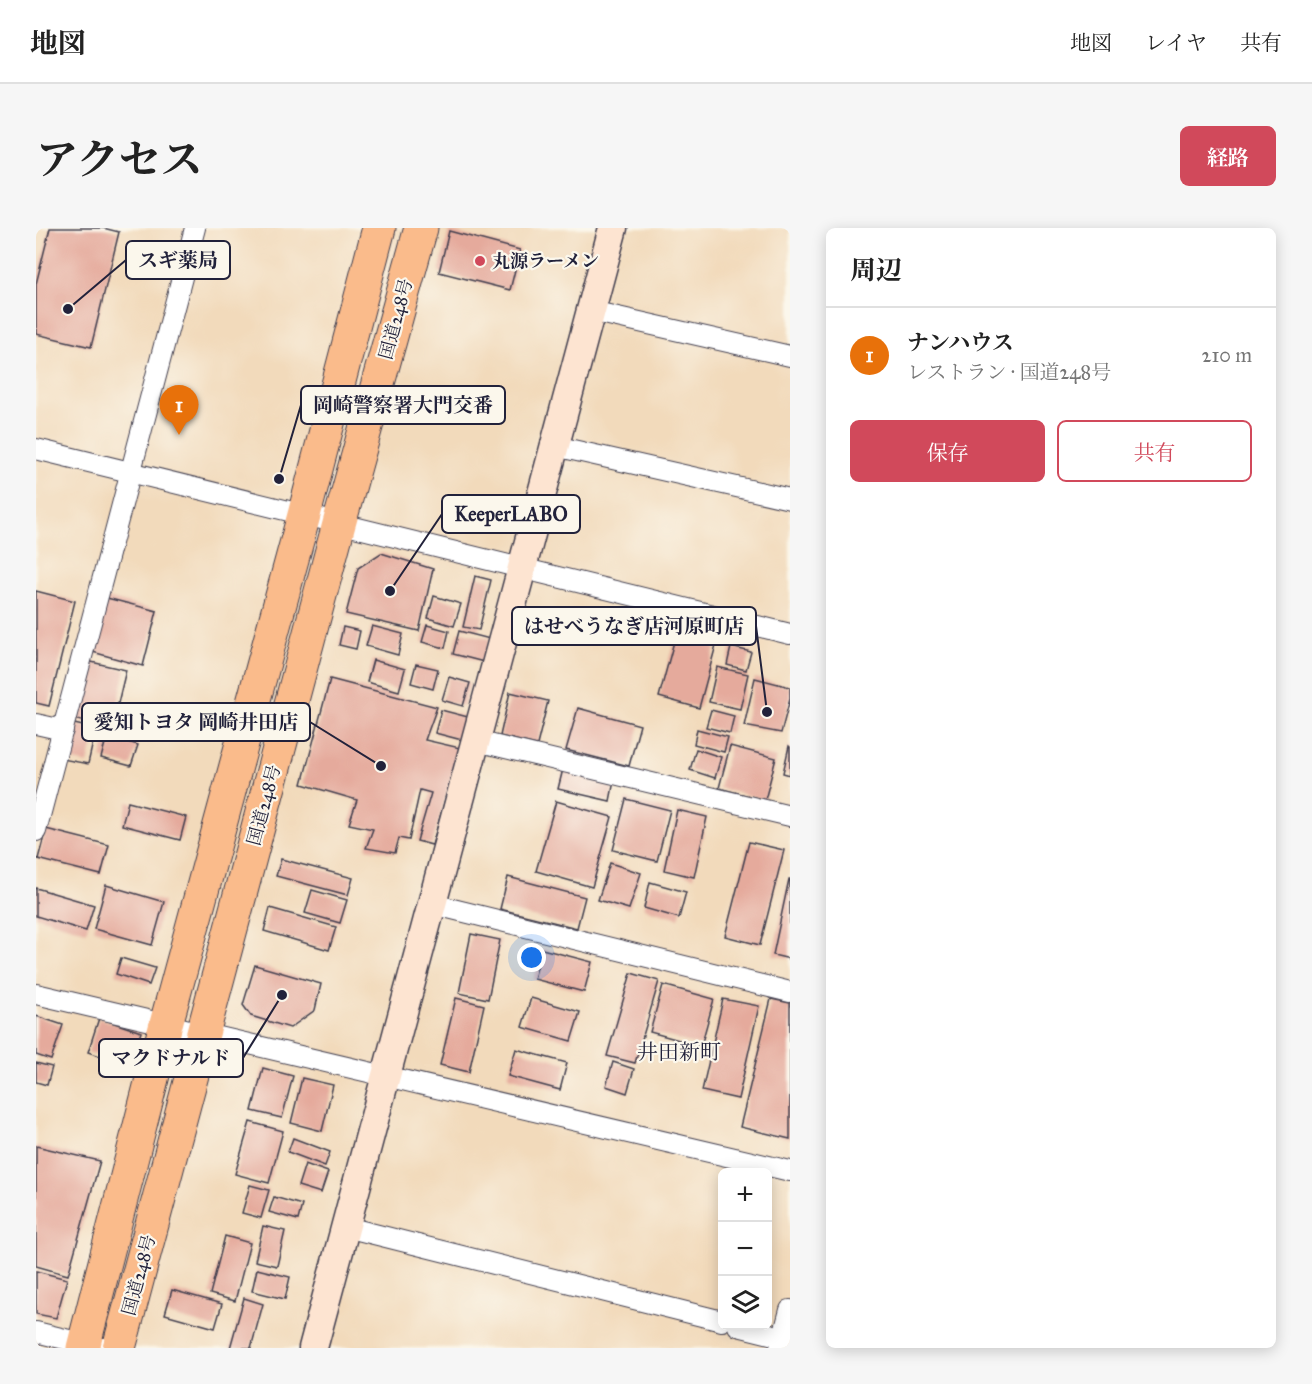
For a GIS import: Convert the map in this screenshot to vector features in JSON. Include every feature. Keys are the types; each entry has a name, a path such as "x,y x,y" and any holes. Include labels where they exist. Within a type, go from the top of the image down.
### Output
{"highway":[{"name":"国道248号","path":"90,1347 166,1024 379,228"},
{"name":"国道248号","path":"119,1348 339,524 421,228"}],"street":[{"path":"36,831 195,228"},
{"path":"314,1348 613,228"},
{"path":"591,311 790,356"},
{"path":"555,446 790,500"},
{"path":"36,449 790,634"},
{"path":"36,724 63,730"},
{"path":"476,741 790,816"},
{"path":"432,904 790,992"},
{"path":"36,994 790,1171"},
{"path":"346,1227 718,1321"},
{"path":"750,1330 784,1341 790,1310"},
{"path":"36,1332 90,1347"}],"building":[{"path":"50,228 103,228 119,232 91,347 36,334 36,284"},
{"name":"丸源ラーメン","path":"449,231 520,250 510,290 439,272"},
{"path":"381,553 433,569 419,631 346,614 358,568"},
{"path":"475,576 491,580 479,630 463,627"},
{"path":"36,591 75,601 49,706 36,703"},
{"path":"434,596 461,604 454,626 428,618"},
{"path":"103,597 157,611 143,666 89,651"},
{"path":"427,625 449,631 445,648 422,642"},
{"path":"372,626 403,634 398,655 366,646"},
{"path":"343,627 360,631 356,649 339,645"},
{"path":"459,631 490,639 484,662 453,654"},
{"path":"676,634 716,645 699,708 659,697"},
{"path":"731,647 751,652 746,670 727,665"},
{"path":"373,660 405,669 399,691 367,682"},
{"path":"87,661 126,670 112,728 73,719"},
{"path":"416,664 438,669 433,689 411,683"},
{"path":"717,667 748,674 740,709 709,702"},
{"path":"449,677 470,683 463,706 442,700"},
{"path":"755,678 790,687 790,699 781,733 744,726"},
{"path":"330,679 437,707 425,740 460,748 432,845 417,841 431,793 420,790 409,840 399,838 395,853 366,848 373,829 349,824 357,800 302,784"},
{"path":"510,692 548,701 537,745 500,736"},
{"path":"578,708 640,725 629,766 566,750"},
{"path":"441,710 468,717 462,740 435,733"},
{"path":"711,710 734,716 730,733 706,727"},
{"path":"70,723 96,729 88,764 62,759"},
{"path":"697,729 728,737 724,752 694,744"},
{"path":"107,736 138,745 131,766 101,758"},
{"path":"730,746 776,758 765,800 719,788"},
{"path":"790,747 790,775 783,773"},
{"path":"696,749 721,757 715,778 690,770"},
{"path":"563,769 614,781 610,801 558,789"},
{"path":"626,799 670,810 657,861 613,850"},
{"path":"556,801 612,817 592,887 536,871"},
{"path":"128,802 186,817 180,840 122,825"},
{"path":"677,810 707,817 694,877 664,870"},
{"path":"46,829 109,845 101,875 38,859"},
{"path":"749,842 784,850 760,945 725,936"},
{"path":"281,859 353,878 348,895 276,876"},
{"path":"610,863 641,873 629,909 598,900"},
{"path":"508,877 585,897 577,928 500,909"},
{"path":"790,879 790,959 773,955"},
{"path":"650,882 686,892 679,918 644,908"},
{"path":"106,885 164,902 152,945 94,929"},
{"path":"36,888 94,905 86,931 36,916"},
{"path":"312,890 347,900 340,923 305,913"},
{"path":"270,908 336,927 329,950 264,931"},
{"path":"471,934 500,940 488,999 459,993"},
{"path":"542,949 592,962 584,992 534,979"},
{"path":"121,958 155,968 149,985 116,974"},
{"path":"255,965 321,984 315,1010 290,1028 251,1016 243,1005"},
{"path":"631,973 659,981 635,1063 607,1056"},
{"path":"663,985 714,999 701,1046 650,1032"},
{"path":"456,998 484,1005 469,1072 440,1065"},
{"path":"531,998 580,1012 571,1041 522,1027"},
{"path":"723,999 759,1006 738,1099 702,1091"},
{"path":"771,999 790,1003 790,1139 740,1127"},
{"path":"36,1016 63,1025 51,1060 36,1055"},
{"path":"99,1018 141,1032 130,1066 88,1052"},
{"path":"516,1049 567,1063 560,1090 508,1076"},
{"path":"613,1062 634,1069 627,1093 606,1086"},
{"path":"36,1063 52,1067 47,1085 36,1082"},
{"path":"263,1068 293,1076 282,1118 252,1111"},
{"path":"302,1078 333,1085 322,1131 291,1123"},
{"path":"250,1122 283,1131 269,1183 235,1174"},
{"path":"293,1138 330,1152 325,1166 288,1152"},
{"path":"36,1146 100,1161 68,1275 36,1266"},
{"path":"305,1164 328,1172 321,1193 298,1186"},
{"path":"250,1185 269,1190 261,1218 242,1213"},
{"path":"274,1197 302,1205 298,1220 269,1212"},
{"path":"263,1226 285,1231 277,1266 255,1261"},
{"path":"225,1236 250,1243 235,1301 210,1294"},
{"path":"257,1269 290,1277 285,1299 252,1291"},
{"path":"36,1271 67,1279 56,1318 36,1314"},
{"path":"172,1290 222,1304 215,1328 165,1314"},
{"path":"244,1298 263,1304 251,1348 230,1348"}],"place":[{"name":"丸源ラーメン","path":"480,261"},
{"name":"スギ薬局","path":"68,309"},
{"name":"ナンハウス","path":"179,435"},
{"name":"岡崎警察署大門交番","path":"279,479"},
{"name":"KeeperLABO","path":"390,591"},
{"name":"はせべうなぎ店河原町店","path":"767,712"},
{"name":"愛知トヨタ 岡崎井田店","path":"381,766"},
{"name":"マクドナルド","path":"282,995"}],"district":[{"name":"井田新町","path":"679,1052"}]}
